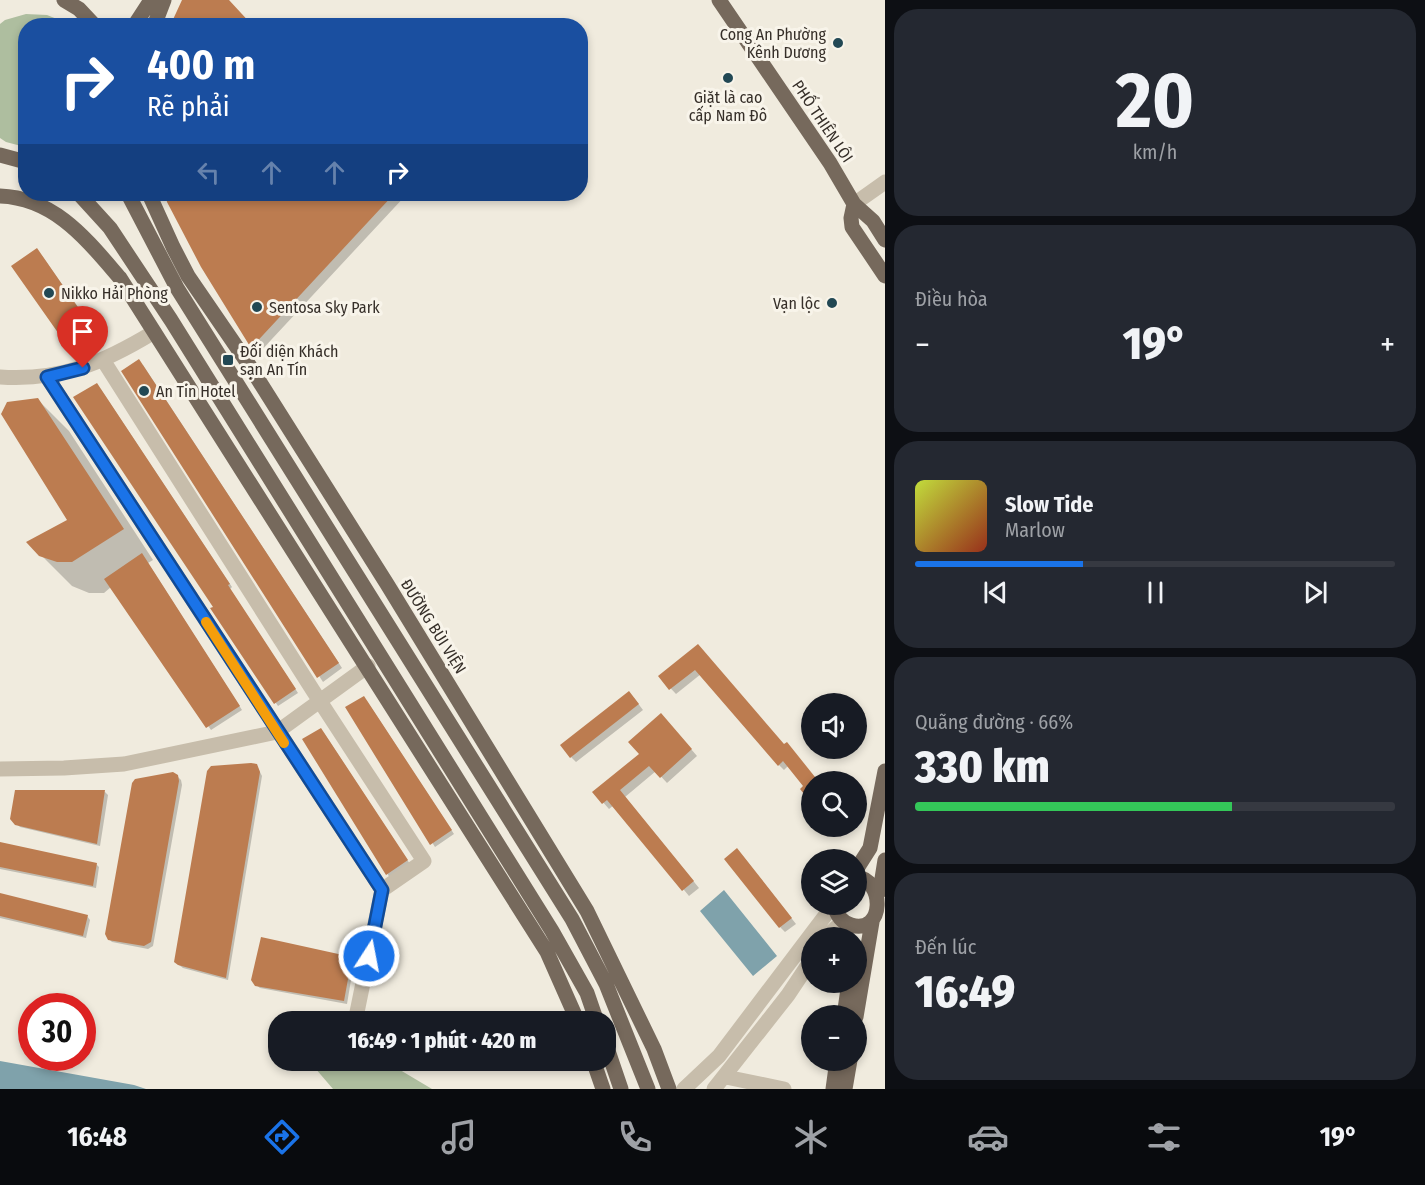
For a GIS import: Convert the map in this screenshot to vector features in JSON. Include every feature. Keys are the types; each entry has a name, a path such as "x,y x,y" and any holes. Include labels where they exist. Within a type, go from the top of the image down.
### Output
{"main road":[{"path":"64,0 79,9 87,18"},
{"path":"139,18 151,0"},
{"path":"157,18 164,0"},
{"name":"PHỐ THIÊN LÔI","path":"719,0 830,163 854,204 873,221 885,240"},
{"path":"0,155 18,160"},
{"path":"0,195 18,200"},
{"path":"22,201 44,207 82,234 120,278 552,931 587,993 593,1011"},
{"path":"85,201 110,228 171,320 547,952 573,1011"},
{"path":"132,201 177,288 572,919 606,984 648,1089"},
{"name":"ĐƯỜNG BÙI VIỆN","path":"152,201 188,276 249,365 587,911 654,1049 669,1089"},
{"name":"PHỐ THIÊN LÔI","path":"854,204 852,227 885,276"},
{"path":"177,288 188,276"},
{"path":"154,332 171,320"},
{"path":"867,853 870,848 885,771"},
{"path":"867,939 872,922 881,912 880,891 885,860"},
{"path":"518,879 539,865"},
{"path":"867,879 880,891"},
{"path":"846,927 872,922"},
{"path":"602,1085 615,1071 621,1089"},
{"path":"833,1089 835,1071"},
{"path":"845,1089 848,1071"}],"street":[{"path":"854,204 885,182"},
{"path":"0,377 47,377 83,368 104,360 154,332"},
{"path":"104,360 320,702 424,861 382,890 358,1011"},
{"path":"47,377 382,890"},
{"path":"0,768 64,768 124,764 277,732 374,662"},
{"path":"684,1089 719,1056 826,915"},
{"path":"714,1089 726,1077 801,975"},
{"path":"726,1077 784,1089"}],"green space":[{"path":"26,14 47,15 54,18 18,18 18,145 0,138 0,24 5,20"},
{"path":"318,1071 402,1071 432,1089 333,1089"}],"water":[{"path":"724,890 777,956 753,976 700,911"},
{"path":"0,1061 18,1064 18,1071 56,1071 146,1089 0,1089"}],"building":[{"path":"182,0 229,0 246,18 174,18"},
{"name":"Sentosa Sky Park","path":"388,201 251,348 201,267 167,202"},
{"name":"Nikko Hải Phòng","path":"37,248 86,319 61,337 11,266"},
{"path":"139,359 339,663 317,678 121,371"},
{"path":"97,383 230,584 228,585 296,689 274,704 210,608 213,607 73,397"},
{"path":"38,398 124,529 72,562 57,562 39,556 26,542 67,520 1,414 7,402"},
{"path":"142,553 240,706 206,728 104,579"},
{"path":"698,644 784,744 787,742 810,771 801,771 801,784 783,761 778,766 695,670 669,690 658,676"},
{"path":"629,691 639,704 570,758 560,745"},
{"path":"364,696 452,830 430,845 345,707"},
{"path":"661,713 692,749 660,778 649,766 620,790 694,881 682,891 607,800 602,804 592,792 639,754 628,742"},
{"path":"321,728 408,860 386,875 302,739"},
{"path":"257,764 260,772 226,978 174,962 207,771 211,766"},
{"path":"173,772 178,775 179,781 151,942 144,946 108,940 105,934 132,783 135,779"},
{"path":"15,790 105,790 97,844 15,825 10,819"},
{"path":"0,842 97,863 93,886 0,867"},
{"path":"737,848 792,918 779,928 724,859"},
{"path":"0,893 88,915 83,936 0,916"},
{"path":"261,937 352,957 344,1001 255,986 251,980"}],"slow traffic":[{"path":"206,622 284,743"}],"place":[{"name":"Cong An Phường Kênh Dương","path":"838,43"},
{"name":"Giặt là cao cấp Nam Đô","path":"728,78"},
{"name":"Nikko Hải Phòng","path":"49,293"},
{"name":"Vạn lộc","path":"832,303"},
{"name":"Sentosa Sky Park","path":"257,307"},
{"name":"Đối diện Khách sạn An Tín","path":"228,360"},
{"name":"An Tin Hotel","path":"144,391"}],"route":[{"path":"83,368 47,377 382,890 369,956"}]}
